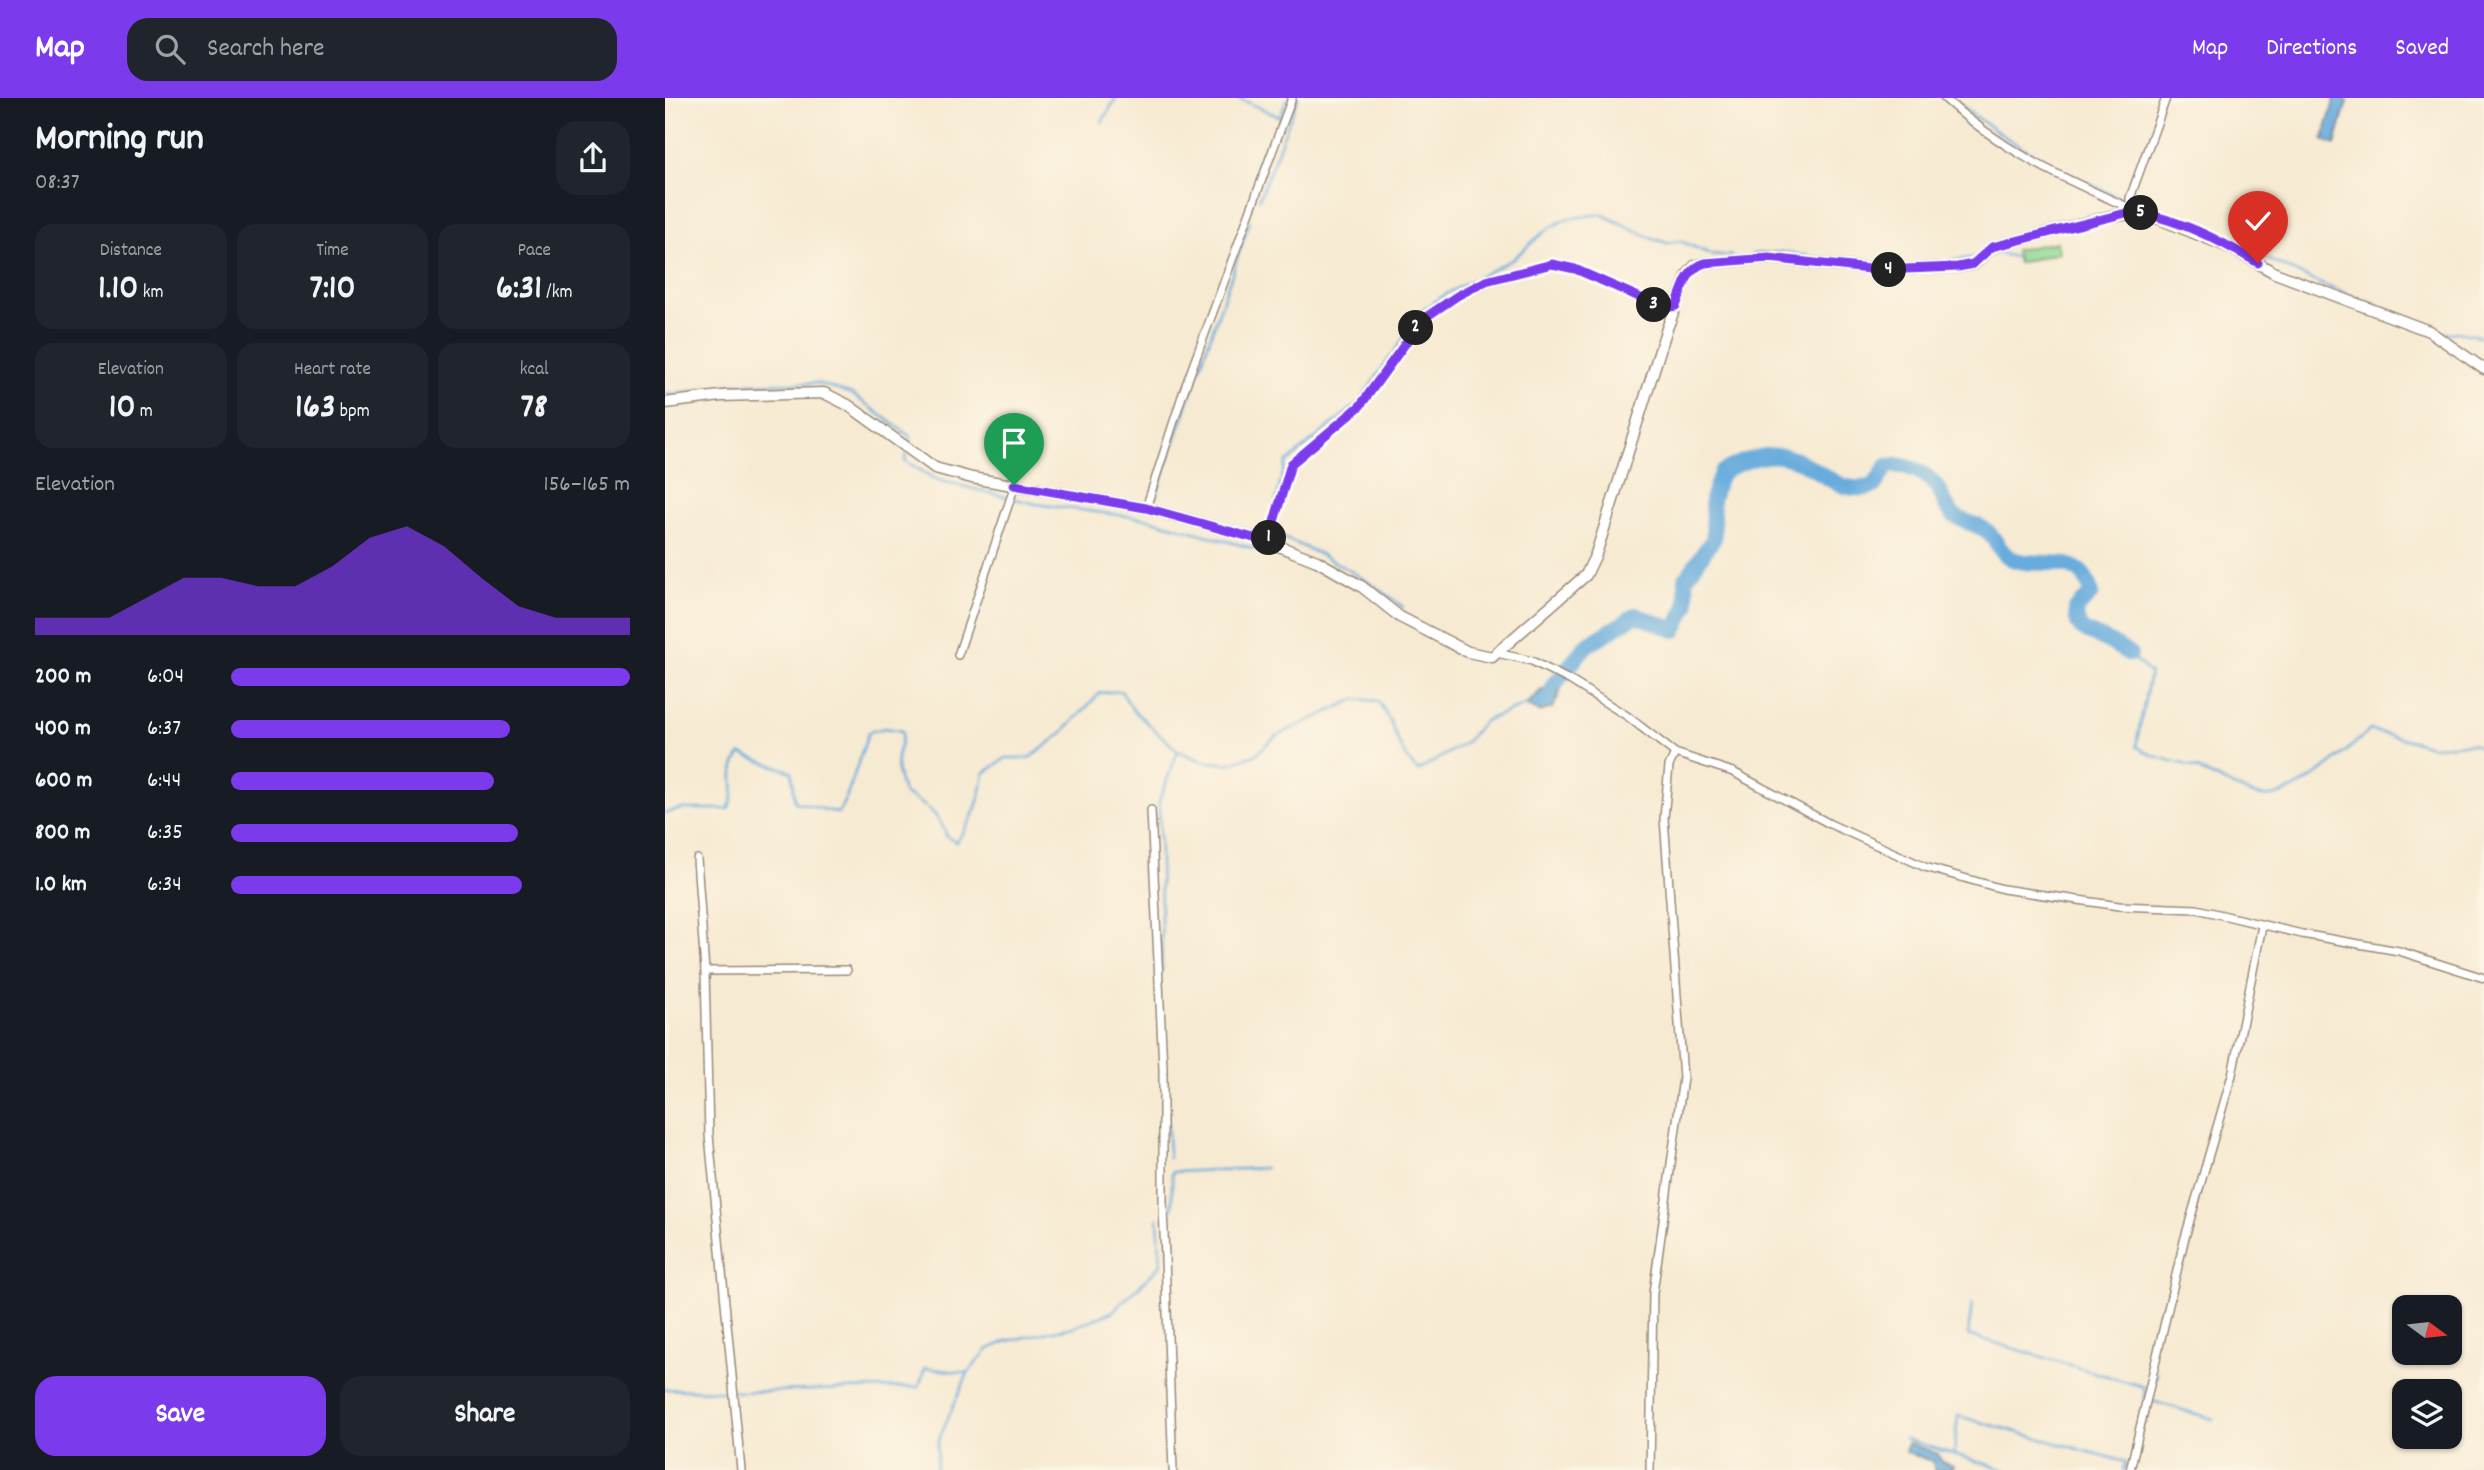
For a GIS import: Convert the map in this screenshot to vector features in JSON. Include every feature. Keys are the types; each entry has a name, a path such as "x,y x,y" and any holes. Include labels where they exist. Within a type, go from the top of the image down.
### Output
{"main road":[{"path":"665,402 721,396 824,393 848,405 935,468 1146,508 1268,542 1317,561 1361,586 1400,617 1468,652 1492,657 1586,575 1596,554 1615,485 1688,274 1695,266 1705,263 1769,258 1878,270 1958,267 1973,264 1992,247 2130,212 2145,214 2203,235 2275,273 2430,331 2484,366"}],"street":[{"path":"1146,508 1183,393 1292,98"},
{"path":"1944,98 1972,123 2035,166 2125,206 2130,212"},
{"path":"2130,212 2130,198 2166,98"},
{"path":"1268,542 1291,464 1360,406 1423,319 1457,296 1486,281 1552,264 1575,269 1655,305 1676,306"},
{"path":"958,655 1014,485"},
{"path":"1497,653 1532,661 1571,681 1627,716 1675,753 1733,772 1830,824 1925,867 2003,889 2082,901 2197,909 2262,926 2399,951 2484,978"},
{"path":"1650,1470 1654,1293 1683,1078 1664,818 1669,766 1675,753"},
{"path":"1151,810 1163,1068 1163,1205 1173,1470"},
{"path":"697,859 705,971 709,1135 741,1470"},
{"path":"2130,1470 2183,1241 2232,1075 2262,926"},
{"path":"705,971 847,970"}],"green space":[{"path":"2057,242 2059,253 2018,263 2015,250"}],"water":[{"path":"2335,98 2347,101 2335,145 2323,140"},
{"path":"1553,686 1561,689 1553,708 1539,712 1525,705 1542,690"},
{"path":"1908,1443 1938,1454 1942,1462 1953,1466 1951,1470 1934,1470 1934,1462 1905,1452"}],"waterway":[{"path":"1102,122 1116,98"},
{"path":"1238,98 1280,117 1287,98"},
{"path":"1259,199 1298,98"},
{"path":"1952,98 1993,129 2035,155 2125,200"},
{"path":"2136,204 2205,230 2321,284 2414,320"},
{"path":"1260,531 1267,532 1286,463 1359,402 1424,309 1446,294 1513,259 1546,230 1566,219 1601,214 1653,239 1668,243 1680,241 1710,254 1733,256"},
{"path":"1154,502 1250,221"},
{"path":"1753,254 1784,252 1837,261"},
{"path":"1990,256 1995,253 2016,257"},
{"path":"1938,263 1976,257"},
{"path":"1847,262 1889,265"},
{"path":"2441,334 2457,332 2484,337"},
{"path":"730,384 817,383 852,394 911,437 910,443"},
{"path":"665,395 717,387"},
{"path":"906,455 905,461 937,480 1036,504 1149,519 1255,549"},
{"path":"1553,686 1586,646 1636,615 1675,630 1687,606 1686,578 1714,538 1712,499 1721,473 1751,459 1774,455 1793,459 1838,484 1855,488 1874,486 1887,466 1901,466 1922,473 1938,489 1952,513 1989,533 2006,555 2015,560 2067,565 2078,570 2086,579 2091,594 2076,609 2079,625 2130,654"},
{"path":"1273,534 1341,565 1403,607"},
{"path":"2133,658 2150,673 2136,746 2253,794 2274,795 2304,783 2370,730 2432,746 2473,744 2484,750"},
{"path":"665,813 681,809 728,809 732,801 734,768 741,754 792,772 795,802 838,813 846,799 869,732 885,728 902,731 897,764 904,794 931,811 947,837 956,842 975,809 984,773 1006,758 1030,758 1061,734 1100,693 1121,691 1133,710 1178,751 1202,761 1227,764 1255,755 1276,736 1356,699 1378,701 1410,763 1418,771 1466,742 1484,721 1525,705"},
{"path":"1162,972 1159,801 1178,751"},
{"path":"1166,1090 1169,1158"},
{"path":"1167,1211 1172,1208 1172,1172 1265,1168"},
{"path":"665,1389 742,1392 919,1387 925,1368 968,1373 987,1350 1007,1341 1073,1327 1112,1312 1161,1265 1158,1219"},
{"path":"1972,1303 1968,1335 2144,1387 2145,1399 2213,1419"},
{"path":"936,1470 938,1441 968,1373"},
{"path":"2146,1419 2157,1373"},
{"path":"1954,1454 1958,1416 2126,1462 2123,1470"},
{"path":"1905,1439 2005,1470"},
{"path":"2463,1470 2476,1469 2484,1462"}],"route":[{"path":"1014,485 1146,508 1268,542 1291,464 1360,406 1423,319 1457,296 1486,281 1536,266 1552,264 1575,269 1664,308 1676,306 1688,274 1695,266 1705,263 1769,258 1878,270 1917,271 1958,267 1980,261 1992,247 2130,212 2145,214 2203,235 2258,263"}]}
